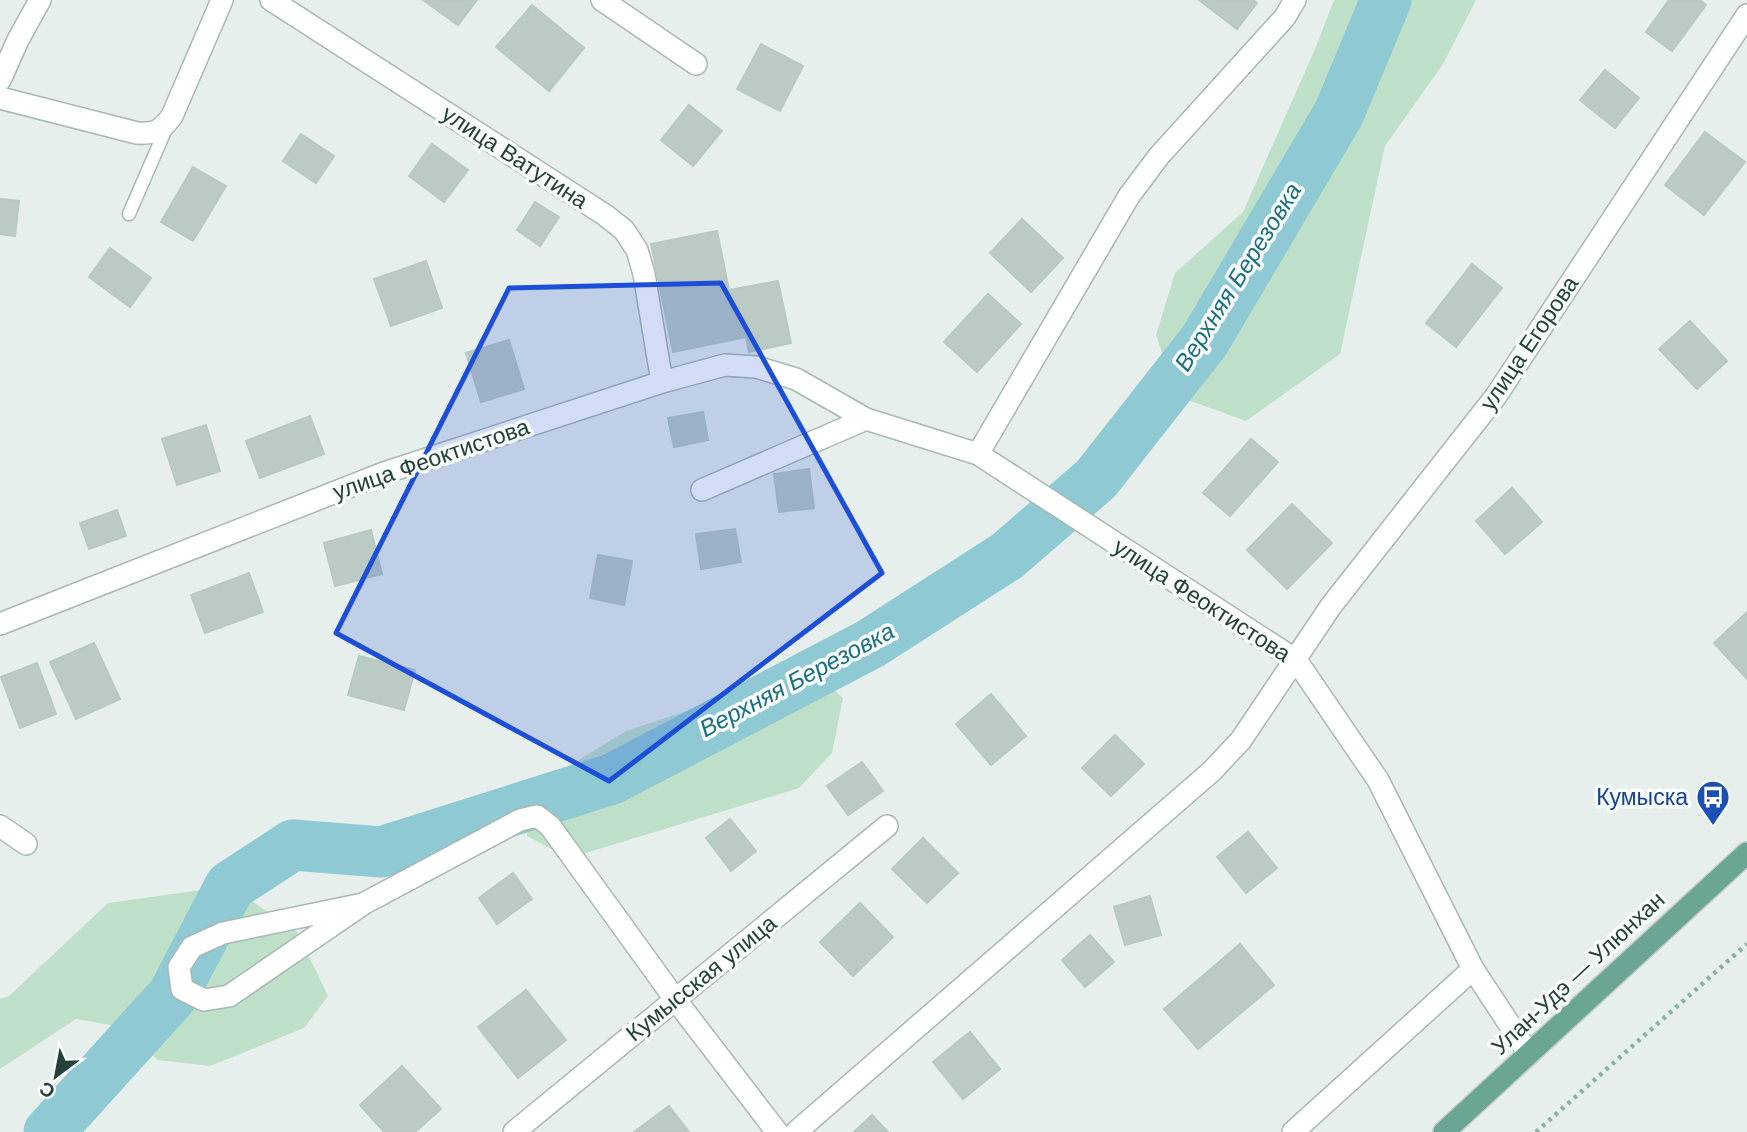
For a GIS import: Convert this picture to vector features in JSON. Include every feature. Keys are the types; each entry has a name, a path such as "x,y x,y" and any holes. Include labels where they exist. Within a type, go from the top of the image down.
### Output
{"main road":[{"name":"Улан-Удэ — Улюнхан","path":"1444,1132 1747,853"}],"street":[{"path":"0,80 40,0"},
{"path":"0,98 137,134 151,134 163,128 172,116 222,0"},
{"name":"улица Ватутина","path":"271,0 605,215 624,230 637,250 644,274 662,382"},
{"path":"602,0 696,64"},
{"path":"978,454 1129,196 1160,156 1285,18 1295,0"},
{"name":"улица Егорова","path":"796,1132 1212,771 1241,740 1331,606 1496,396 1747,15"},
{"name":"улица Феоктистова","path":"0,624 384,473 662,382 725,365 756,367 796,379 866,419 978,454 1296,660 1378,780 1473,969 1529,1054"},
{"path":"702,490 866,419"},
{"path":"363,904 223,933 192,947 179,967 182,989 204,1000 229,996 363,904 520,821 537,816 550,826 675,999 777,1132"},
{"path":"0,826 26,844"},
{"name":"Кумысская улица","path":"514,1132 887,826"},
{"path":"1293,1132 1473,969"}],"lane":[{"path":"129,214 172,116"}],"path":[{"path":"1536,1132 1747,944"}],"highlighted area":[{"path":"721,283 882,573 609,781 336,633 509,288"}],"green space":[{"path":"1334,0 1476,0 1443,64 1385,146 1340,354 1246,421 1177,396 1156,335 1175,273 1243,212"},
{"path":"812,670 843,698 832,753 799,788 569,858 527,836 530,790 626,731"},
{"path":"230,886 297,932 328,996 304,1028 210,1066 158,1060 116,1026 76,1019 0,1069 0,999 9,996 108,903"}],"building":[{"path":"423,0 477,0 458,25"},
{"path":"1199,0 1253,0 1257,3 1237,29"},
{"path":"1669,0 1700,0 1706,5 1672,51 1646,32"},
{"path":"532,5 584,48 549,91 496,47"},
{"path":"761,44 803,66 780,111 737,89"},
{"path":"1605,70 1639,98 1615,128 1580,100"},
{"path":"689,105 722,131 693,166 661,140"},
{"path":"1705,132 1745,162 1704,215 1665,185"},
{"path":"301,134 334,156 316,183 283,161"},
{"path":"432,144 468,170 444,202 409,176"},
{"path":"193,167 226,186 193,241 161,222"},
{"path":"0,199 19,201 15,236 0,234"},
{"path":"535,202 559,217 540,246 517,230"},
{"path":"1022,219 1063,258 1031,292 990,253"},
{"path":"717,231 729,290 778,281 791,343 749,352 746,337 673,352 651,244"},
{"path":"110,248 151,278 130,307 89,277"},
{"path":"426,261 442,308 391,326 374,279"},
{"path":"1472,264 1502,288 1456,347 1426,323"},
{"path":"988,294 1021,324 977,372 944,342"},
{"path":"1690,321 1727,361 1697,389 1659,349"},
{"path":"509,340 524,389 481,402 466,353"},
{"path":"703,412 708,440 674,447 668,418"},
{"path":"310,416 324,454 260,478 246,441"},
{"path":"206,425 220,471 177,485 162,439"},
{"path":"1251,439 1278,462 1230,516 1203,493"},
{"path":"809,469 814,508 779,512 774,474"},
{"path":"1512,488 1542,522 1505,554 1476,521"},
{"path":"1292,504 1332,543 1287,589 1247,550"},
{"path":"117,510 126,536 89,549 80,523"},
{"path":"735,529 741,562 701,569 696,534"},
{"path":"371,530 382,574 335,586 324,543"},
{"path":"598,555 632,561 624,605 590,598"},
{"path":"249,573 263,612 205,633 191,595"},
{"path":"1747,612 1747,679 1714,643"},
{"path":"94,643 120,699 76,719 50,662"},
{"path":"359,656 415,670 404,710 348,695"},
{"path":"37,663 56,714 20,728 1,677"},
{"path":"991,694 1026,736 991,765 956,724"},
{"path":"1115,735 1144,764 1111,796 1082,768"},
{"path":"862,762 883,791 848,815 827,786"},
{"path":"730,819 756,851 731,871 706,838"},
{"path":"1248,832 1277,868 1246,893 1217,857"},
{"path":"923,838 958,873 927,903 892,869"},
{"path":"513,873 532,899 497,924 479,898"},
{"path":"1150,896 1161,935 1125,945 1114,907"},
{"path":"860,903 893,937 853,976 820,942"},
{"path":"1090,935 1114,962 1085,987 1062,960"},
{"path":"1240,944 1274,985 1198,1049 1164,1009"},
{"path":"526,990 566,1040 518,1078 478,1027"},
{"path":"970,1032 1000,1069 963,1099 933,1062"},
{"path":"402,1066 441,1109 415,1132 384,1132 360,1105"},
{"path":"669,1106 689,1132 634,1132"},
{"path":"872,1115 888,1132 854,1132"}],"waterway":[{"name":"Верхняя Березовка","path":"49,1132 173,995 230,886 293,845 381,852 612,779 870,644 1007,556 1096,479 1205,340 1339,113 1386,0"}],"place":[{"name":"Кумыска","path":"1713,827"}]}
